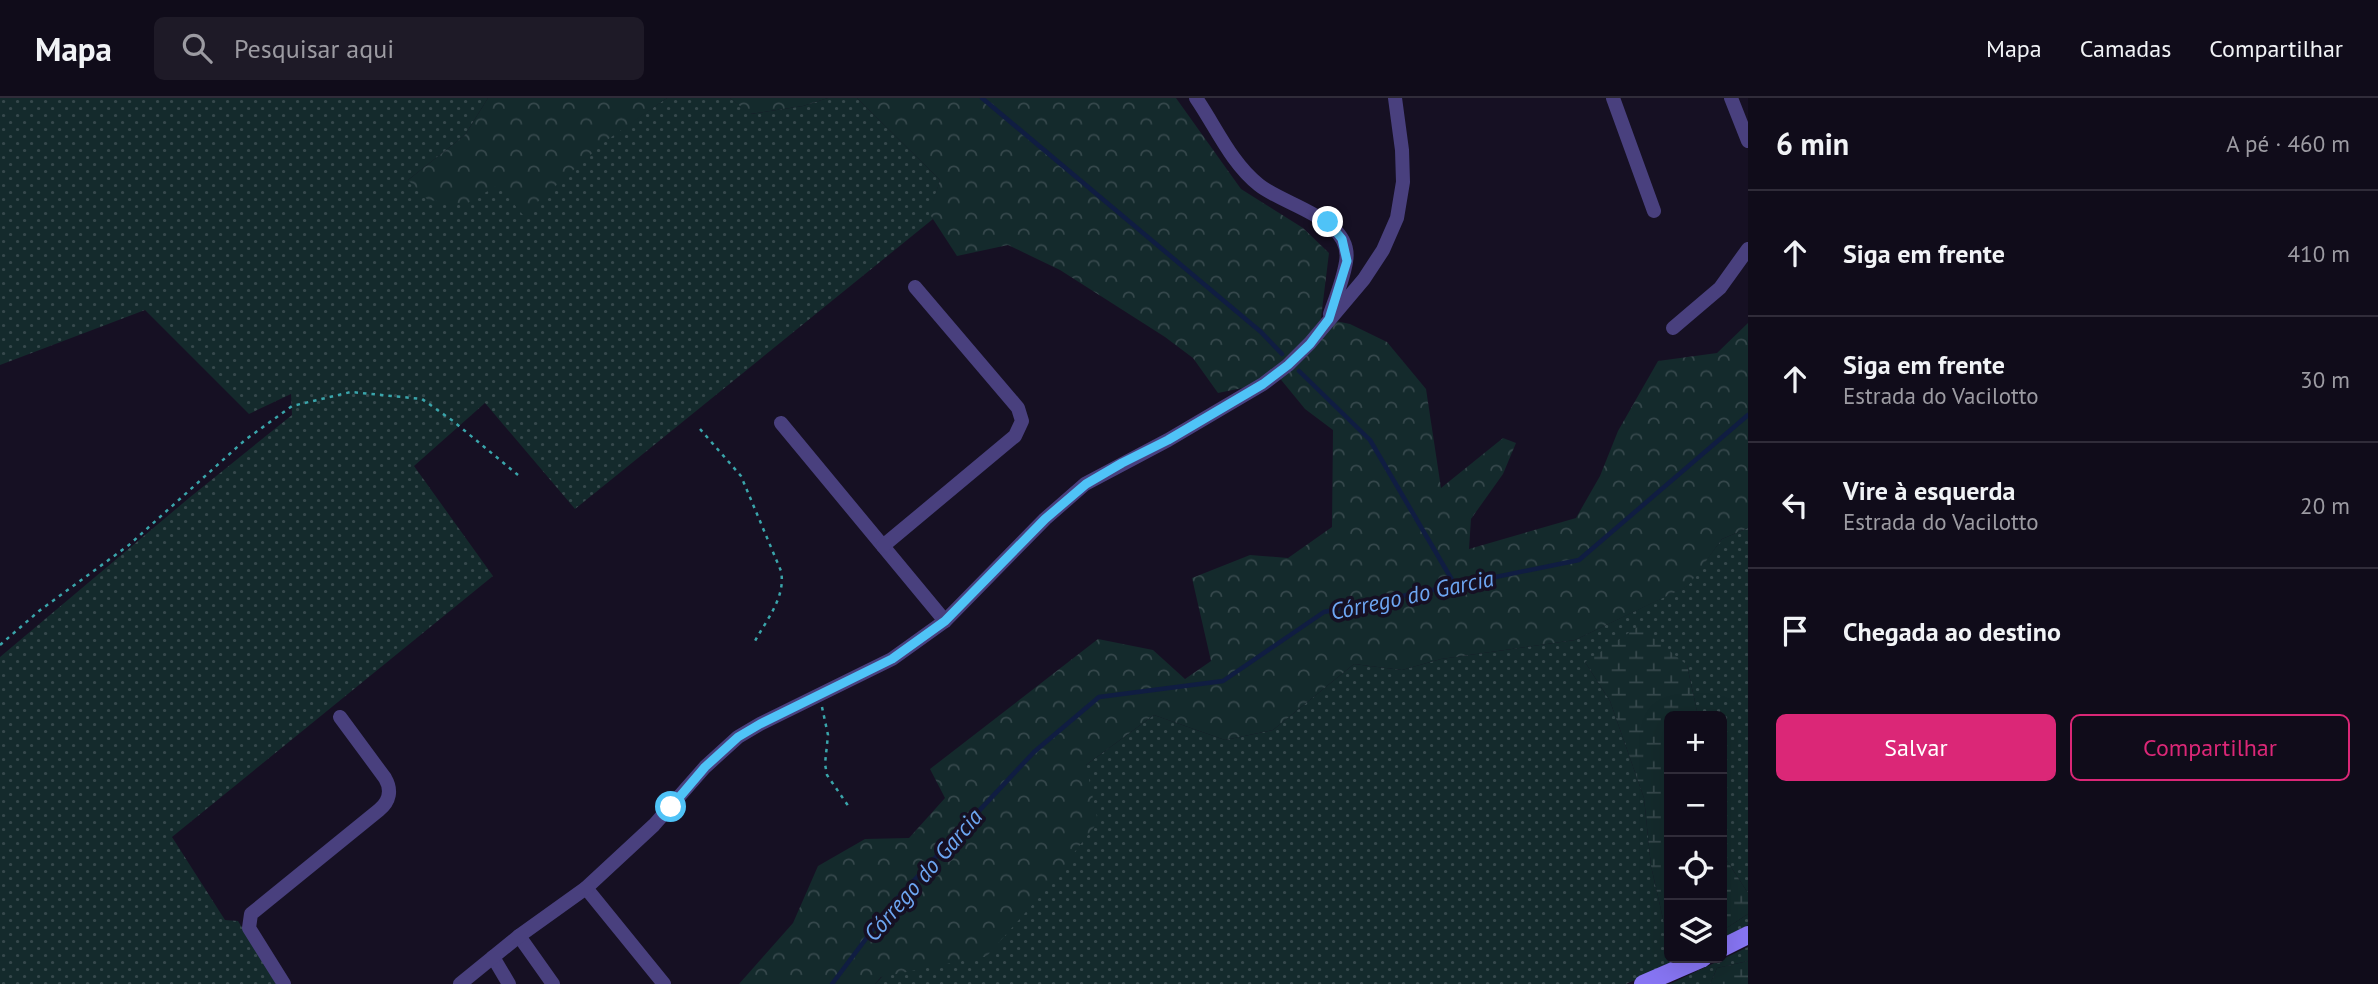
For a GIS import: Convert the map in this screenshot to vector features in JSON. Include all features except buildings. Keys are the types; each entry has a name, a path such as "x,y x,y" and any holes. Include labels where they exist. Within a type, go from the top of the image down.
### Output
{"street":[{"path":"1196,98 1241,168 1276,197 1328,222 1338,233 1345,246 1347,261 1329,319"},
{"path":"460,984 519,936 586,888 671,807 725,748 760,724 892,659 945,621 1045,519 1086,484 1263,384 1295,358 1364,279 1383,250 1397,218 1403,182 1395,98"},
{"path":"1613,98 1654,211"},
{"path":"1731,98 1748,141"},
{"path":"1673,328 1720,288 1748,249"},
{"path":"883,546 1015,436 1022,421 1018,408 915,287"},
{"path":"782,423 945,621"},
{"path":"284,984 249,928 251,914 379,810 390,793 385,778 340,717"},
{"path":"586,888 664,984"},
{"path":"1727,946 1748,935"},
{"path":"519,936 553,984"},
{"path":"493,957 509,984"},
{"path":"1643,984 1691,963"}],"path":[{"path":"0,645 39,611 129,545 208,471 292,406 351,392 422,400 453,421 518,475"},
{"path":"700,429 741,476 781,571 779,598 755,642"},
{"path":"818,695 828,735 825,764 827,775 849,807"}],"green space":[{"path":"0,98 488,98 465,135 408,180 498,185 607,139 667,98 730,98 751,114 803,106 828,98 857,98 940,180 930,213 933,219 575,509 485,403 414,466 493,576 172,837 225,920 238,921 277,984 0,984 0,657 292,415 291,394 249,414 145,310 0,365"},
{"path":"488,98 667,98 607,140 523,215 498,185 466,204 428,200 408,180 465,135"},
{"path":"730,98 828,98 803,106 750,114"},
{"path":"857,98 1176,98 1241,189 1303,228 1329,253 1321,318 1350,324 1387,342 1426,389 1441,488 1503,438 1516,443 1503,474 1471,519 1469,549 1576,518 1600,476 1618,431 1658,361 1717,353 1748,323 1748,528 1722,539 1688,586 1575,640 1441,659 1402,670 1354,664 1273,730 1225,740 1154,715 1086,765 1098,822 1041,895 987,956 881,977 875,984 739,984 793,923 818,866 865,839 909,838 945,798 930,769 1098,639 1153,650 1185,679 1211,661 1192,578 1250,555 1288,558 1332,527 1333,430 1305,409 1273,370 1247,387 1218,393 1193,358 1060,270 1008,245 957,256 929,213 940,180"},
{"path":"1748,528 1748,893 1727,861 1727,711 1697,711 1687,665 1585,662 1610,701 1644,798 1651,866 1664,923 1664,963 1674,963 1626,984 875,984 1086,765 1154,715 1225,740 1273,730 1354,664 1402,670 1441,659 1575,640 1687,586 1722,539"},
{"path":"1639,626 1687,665 1697,711 1664,711 1664,923 1651,866 1644,798 1610,701 1585,662"},
{"path":"1727,861 1748,893 1748,914 1727,928"},
{"path":"1748,914 1748,925 1727,937 1727,928"},
{"path":"1748,947 1748,961 1717,968 1710,984 1670,984 1714,963 1727,963 1727,957"},
{"path":"1748,961 1748,984 1710,984 1717,968"}],"waterway":[{"path":"982,98 1261,332 1282,354"},
{"path":"1299,371 1370,440 1455,585"},
{"name":"Córrego do Garcia","path":"832,984 892,904 1034,752 1099,697 1223,681 1324,612 1579,560 1748,415"}],"route":[{"path":"671,807 705,767 738,737 892,659 945,621 1045,519 1086,484 1168,440 1263,384 1288,365 1310,344 1329,319 1347,261 1342,239 1328,222"}]}
